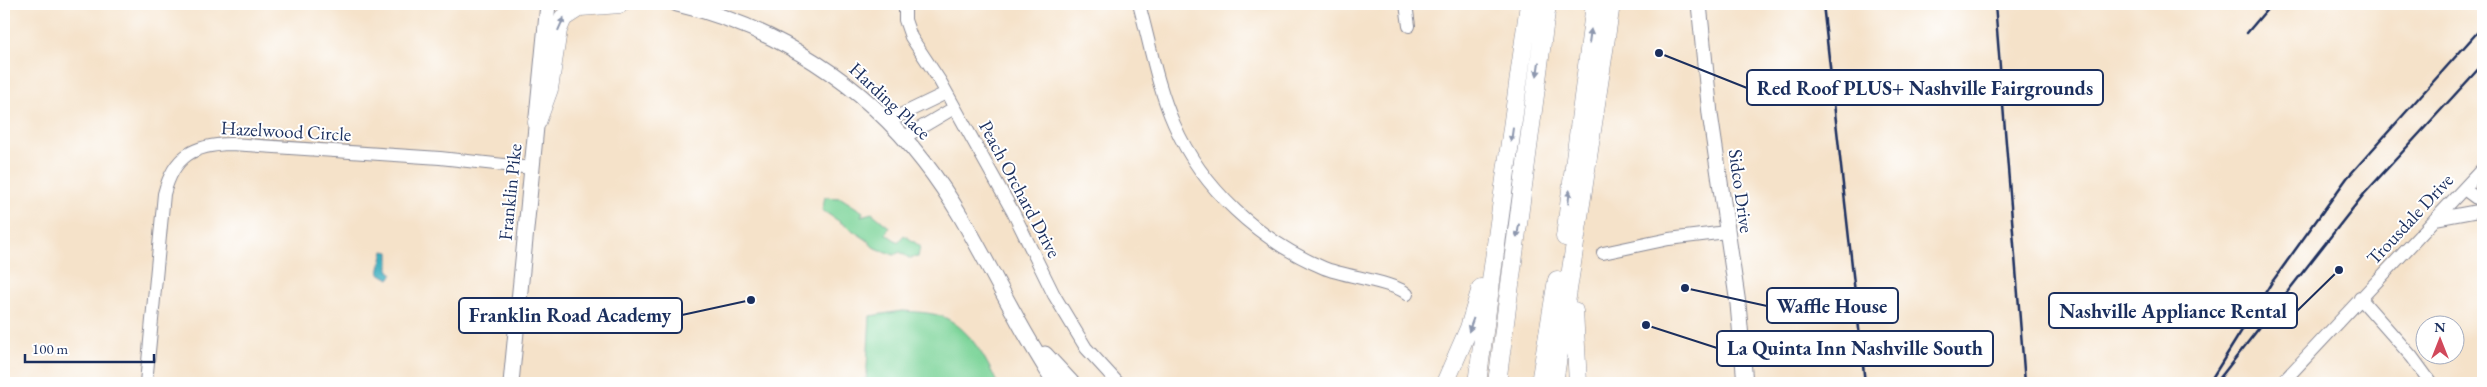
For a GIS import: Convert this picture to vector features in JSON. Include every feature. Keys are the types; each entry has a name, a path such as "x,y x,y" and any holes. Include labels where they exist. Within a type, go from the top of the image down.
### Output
{"highway":[{"path":"537,122 549,89 558,30 563,18 580,7 620,4"},
{"path":"1478,383 1529,4"},
{"path":"1497,383 1547,4"},
{"path":"1540,383 1566,230 1595,4"},
{"path":"1554,383 1611,4"},
{"path":"1446,383 1474,316 1502,211"},
{"path":"1576,235 1574,334 1578,383"}],"main road":[{"name":"Franklin Pike","path":"511,383 548,4"},
{"name":"Harding Place","path":"678,4 728,19 795,50 833,75 888,121 924,161 955,207 1055,383"},
{"name":"Sidco Drive","path":"1699,4 1726,232 1738,304 1746,383"},
{"name":"Harding Place","path":"1023,329 1072,383"}],"street":[{"name":"Peach Orchard Drive","path":"905,4 906,20 911,37 946,93 1013,212 1071,325 1094,358 1118,383"},
{"path":"1139,4 1162,92 1174,125 1200,170 1224,199 1261,233 1301,258 1348,277 1396,286 1407,294"},
{"path":"1406,4 1409,26"},
{"path":"888,121 946,93"},
{"path":"904,138 954,108"},
{"name":"Hazelwood Circle","path":"146,383 164,194 170,177 186,154 204,146 231,144 440,158 532,168"},
{"name":"Trousdale Drive","path":"2282,383 2483,168"},
{"path":"2483,180 2483,186"},
{"path":"2464,189 2483,203"},
{"path":"2435,219 2483,210"},
{"path":"1603,253 1669,239 1726,232"},
{"path":"2360,298 2412,357 2431,383"}],"green space":[{"path":"825,197 841,198 863,212 861,216 872,213 889,227 886,234 898,242 904,235 920,246 918,257 909,258 900,252 894,255 873,247 867,240 822,210"},
{"path":"902,311 941,316 960,327 982,353 997,383 866,383 870,316"}],"water":[{"path":"384,251 389,252 389,271 393,274 389,279 379,273"}],"railway":[{"path":"1823,4 1865,383"},
{"path":"1995,4 2025,383"},
{"path":"2247,33 2269,7"},
{"path":"2209,383 2272,282 2347,178 2483,26"},
{"path":"2216,383 2364,194 2483,64"}],"place":[{"name":"Red Roof PLUS+ Nashville Fairgrounds","path":"1659,53"},
{"name":"Nashville Appliance Rental","path":"2339,270"},
{"name":"Waffle House","path":"1685,288"},
{"name":"Franklin Road Academy","path":"751,300"},
{"name":"La Quinta Inn Nashville South","path":"1646,325"}]}
